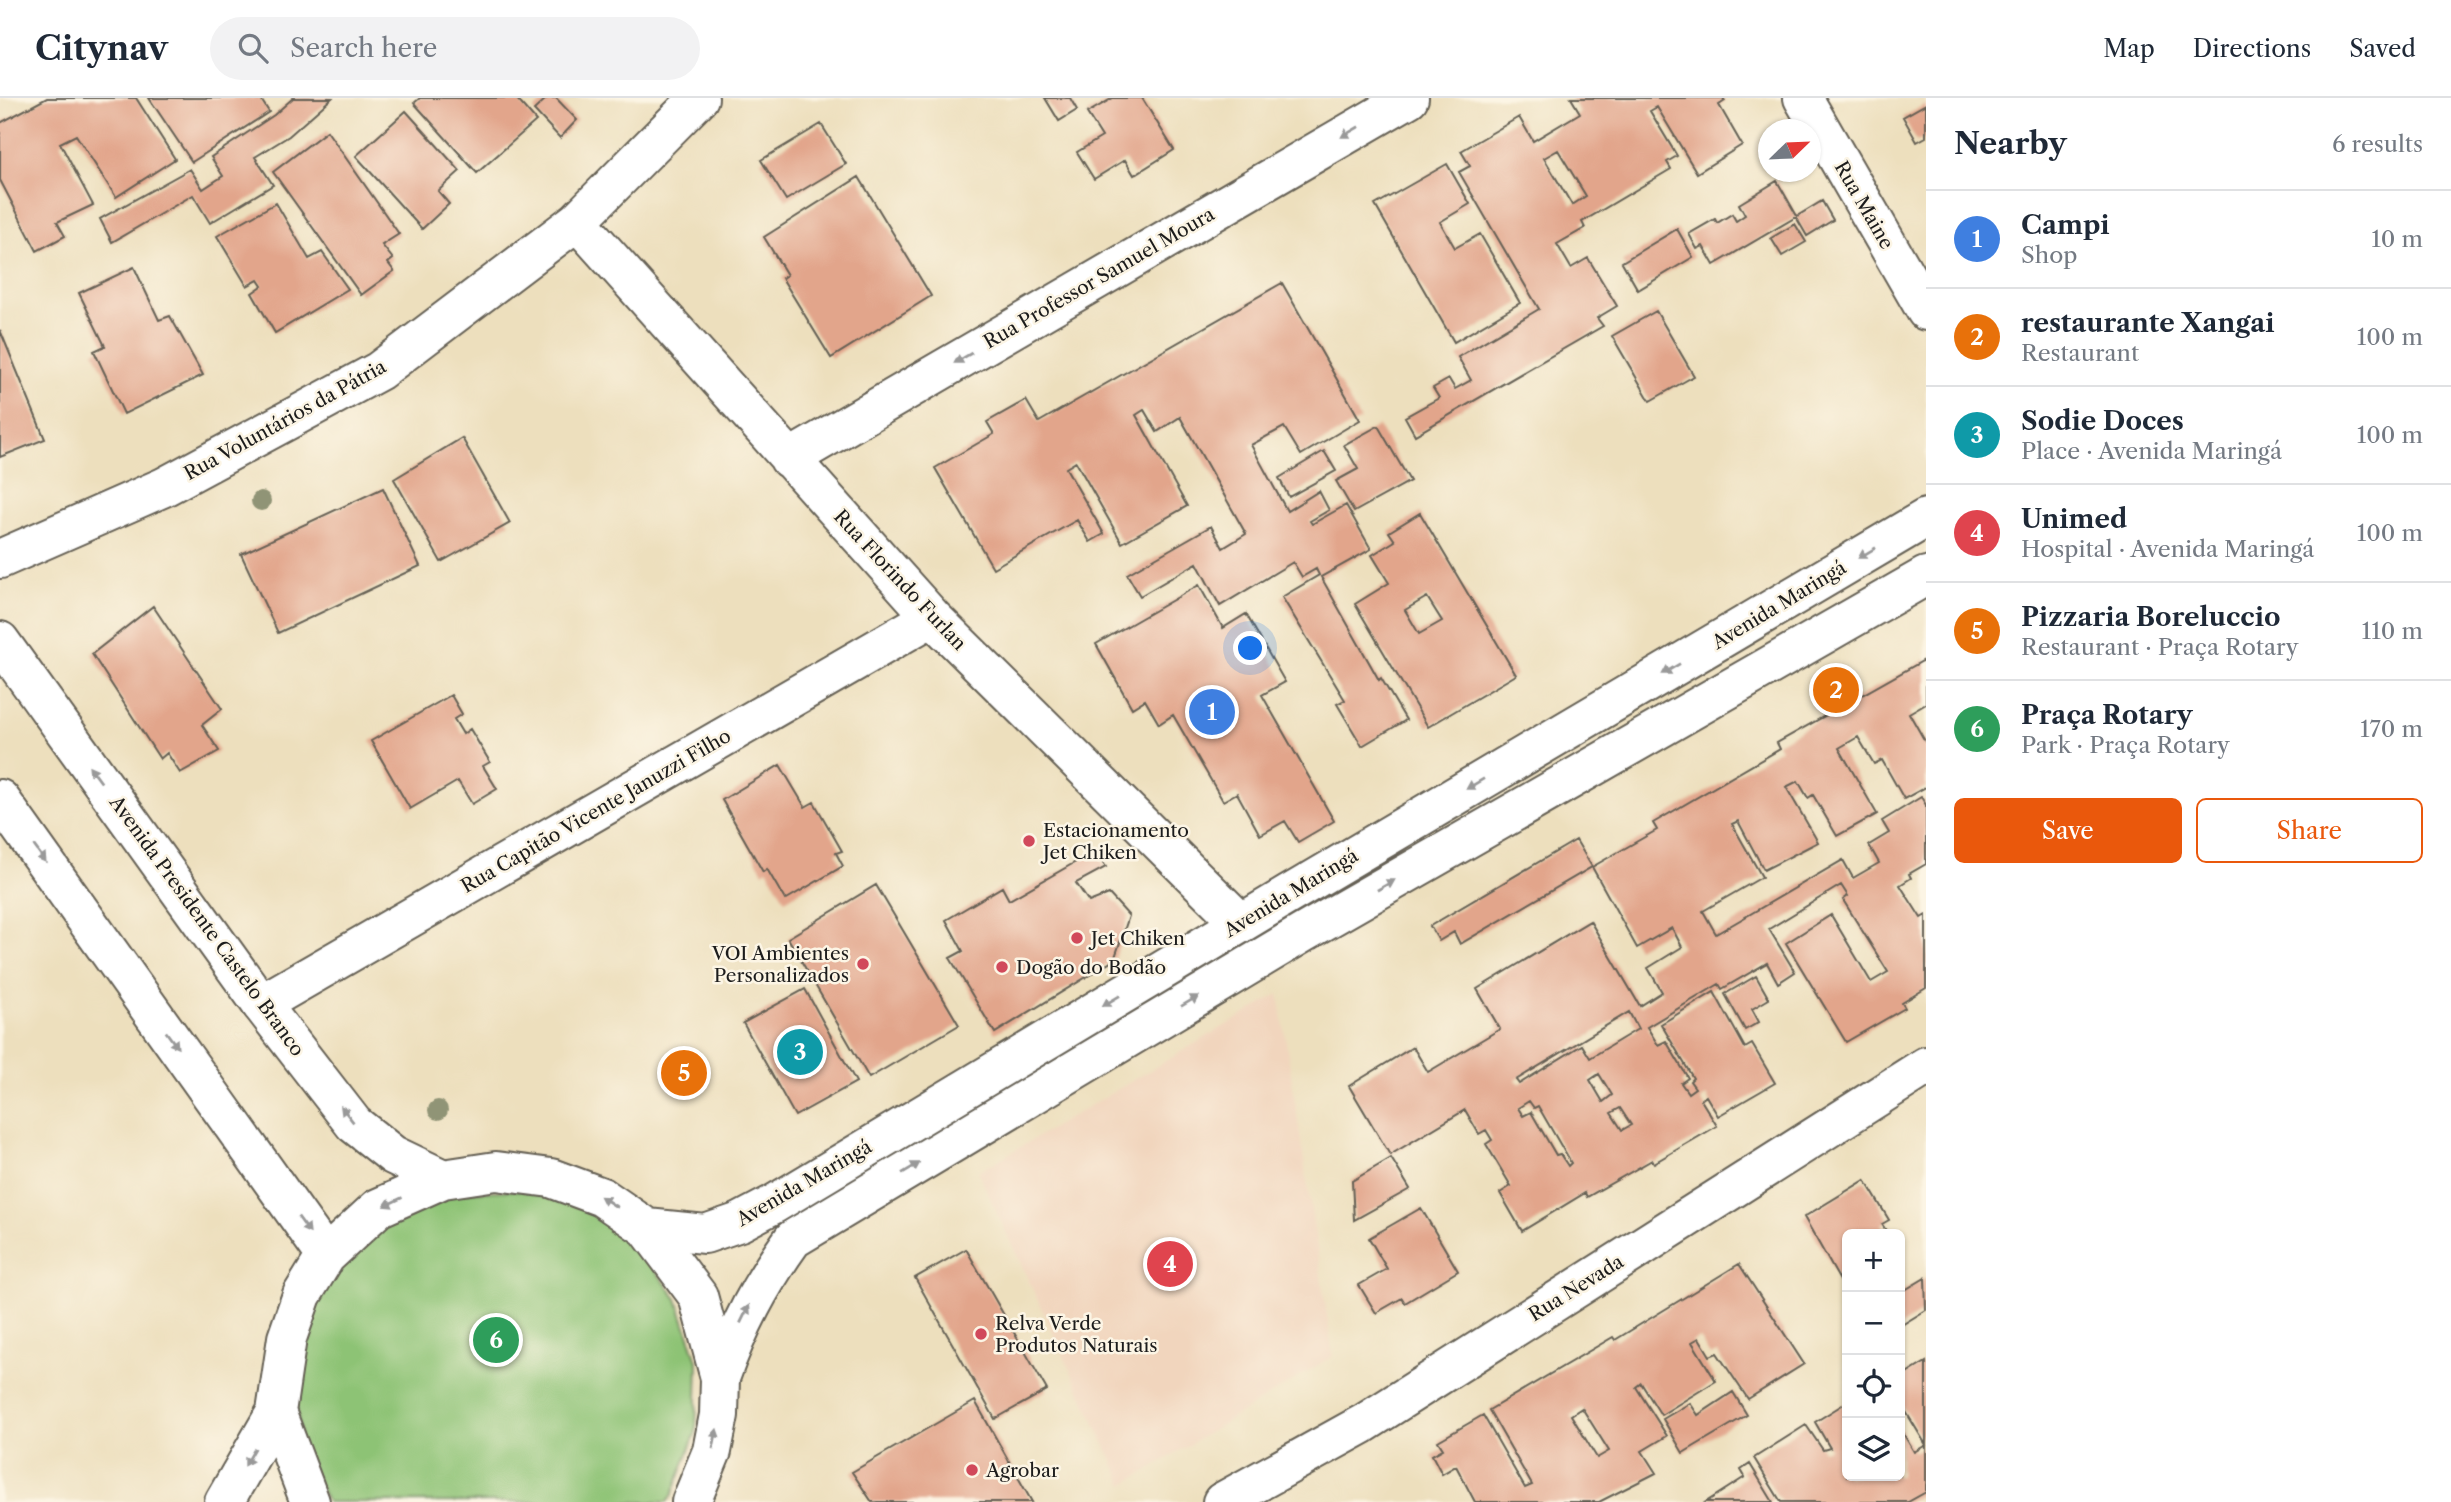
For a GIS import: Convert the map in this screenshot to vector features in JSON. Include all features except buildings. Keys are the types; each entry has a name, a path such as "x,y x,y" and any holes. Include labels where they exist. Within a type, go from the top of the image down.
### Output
{"main road":[{"name":"Rua Voluntários da Pátria","path":"0,559 164,486 379,371 577,221 699,98"},
{"name":"Rua Professor Samuel Moura","path":"789,459 1409,98"},
{"name":"Rua Maine","path":"1803,98 1926,311"},
{"name":"Rua Florindo Furlan","path":"577,221 932,618 1241,923"},
{"name":"Avenida Maringá","path":"647,1228 705,1234 740,1222 1926,518"},
{"name":"Avenida Maringá","path":"720,1378 738,1329 759,1286 793,1239 1303,933 1926,576"},
{"name":"Rua Capitão Vicente Januzzi Filho","path":"261,1004 932,618"},
{"name":"Avenida Presidente Castelo Branco","path":"0,641 261,1004 354,1124 393,1155 443,1179"},
{"path":"0,799 327,1256"},
{"name":"Rua Nevada","path":"1222,1502 1363,1424 1926,1066"},
{"path":"224,1502 276,1412 287,1338 302,1295 327,1256 378,1209 443,1179 496,1171 551,1178 602,1197 647,1228 698,1296 720,1378 719,1415 712,1451 691,1502"},
{"path":"276,1412 310,1502"}],"shaded area":[{"path":"1279,994 1333,1356 1124,1485 978,1172"}],"green space":[{"path":"520,1190 583,1208 637,1246 677,1299 698,1364 696,1432 672,1496 667,1502 327,1502 301,1445 294,1380 309,1315 343,1259 393,1216 455,1193"}],"place":[{"name":"restaurante Xangai","path":"1836,690"},
{"name":"Campi","path":"1212,712"},
{"name":"Estacionamento Jet Chiken","path":"1029,841"},
{"name":"Jet Chiken","path":"1077,938"},
{"name":"VOI Ambientes Personalizados","path":"863,964"},
{"name":"Dogão do Bodão","path":"1002,967"},
{"name":"Sodie Doces","path":"800,1052"},
{"name":"Pizzaria Boreluccio","path":"684,1073"},
{"name":"Unimed","path":"1170,1264"},
{"name":"Relva Verde Produtos Naturais","path":"981,1334"},
{"name":"Praça Rotary","path":"496,1340"},
{"name":"Agrobar","path":"972,1470"}]}
